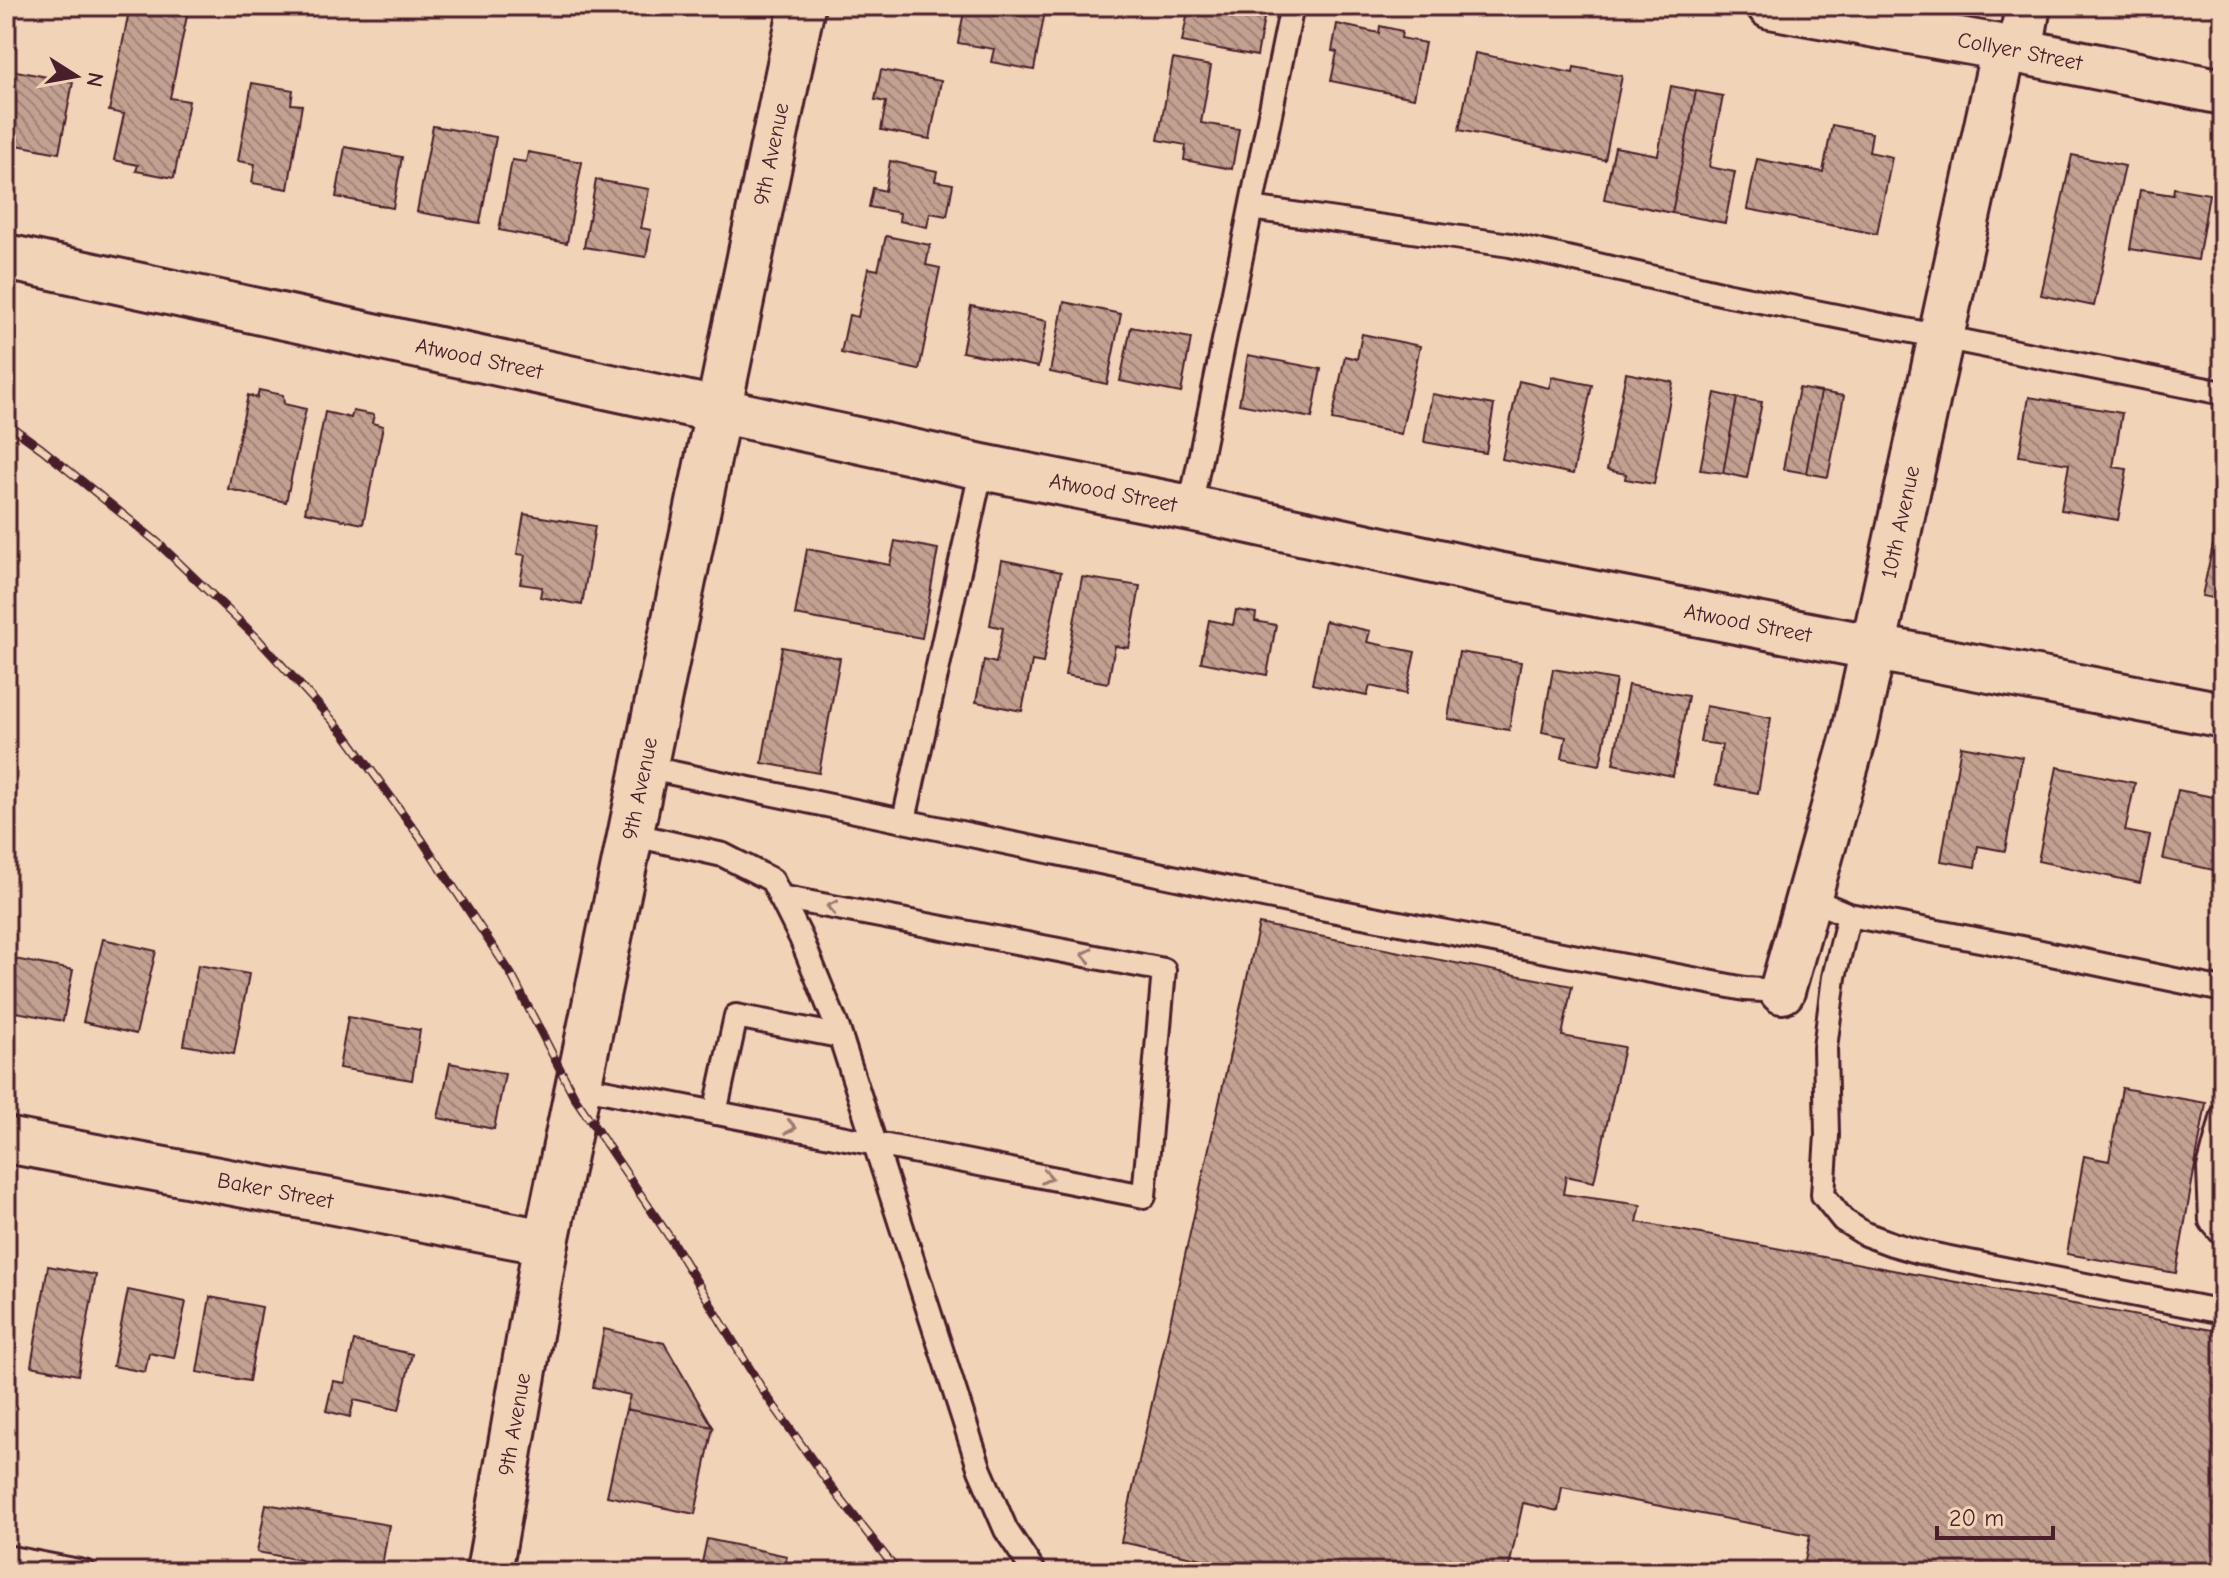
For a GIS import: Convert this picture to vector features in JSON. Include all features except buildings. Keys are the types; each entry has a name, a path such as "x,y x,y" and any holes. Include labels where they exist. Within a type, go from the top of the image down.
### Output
{"street":[{"name":"Collyer Street","path":"1770,6 2012,49 2223,92"},
{"name":"10th Avenue","path":"1782,991 1853,740 1941,338 2012,49 2028,6"},
{"name":"9th Avenue","path":"489,1572 546,1242 717,410 794,8"},
{"name":"Atwood Street","path":"6,257 1498,575 2223,715"},
{"name":"Baker Street","path":"6,1140 546,1242"}],"lane":[{"path":"1190,508 1292,6"},
{"path":"1251,208 1510,245 1725,294 2223,393"},
{"path":"904,820 982,467"},
{"path":"644,767 1321,908 1745,989 1782,991"},
{"path":"630,834 723,855 772,880 801,938 839,1036 980,1470 1006,1530 1034,1572"},
{"path":"578,1086 1144,1196 1164,970 780,897"},
{"path":"1808,898 1849,915 2223,990"},
{"path":"1849,915 1834,977 1825,1048 1827,1135 1823,1195 1843,1220 1865,1234 1920,1252 2223,1312"},
{"path":"715,1113 736,1016 839,1036"},
{"path":"2223,1115 2209,1168 2211,1221 2223,1235"},
{"path":"6,1557 84,1572"}],"railway":[{"path":"6,423 157,542 257,638 344,733 422,840 511,974 575,1098 670,1238 764,1392 832,1488 898,1572"}]}
